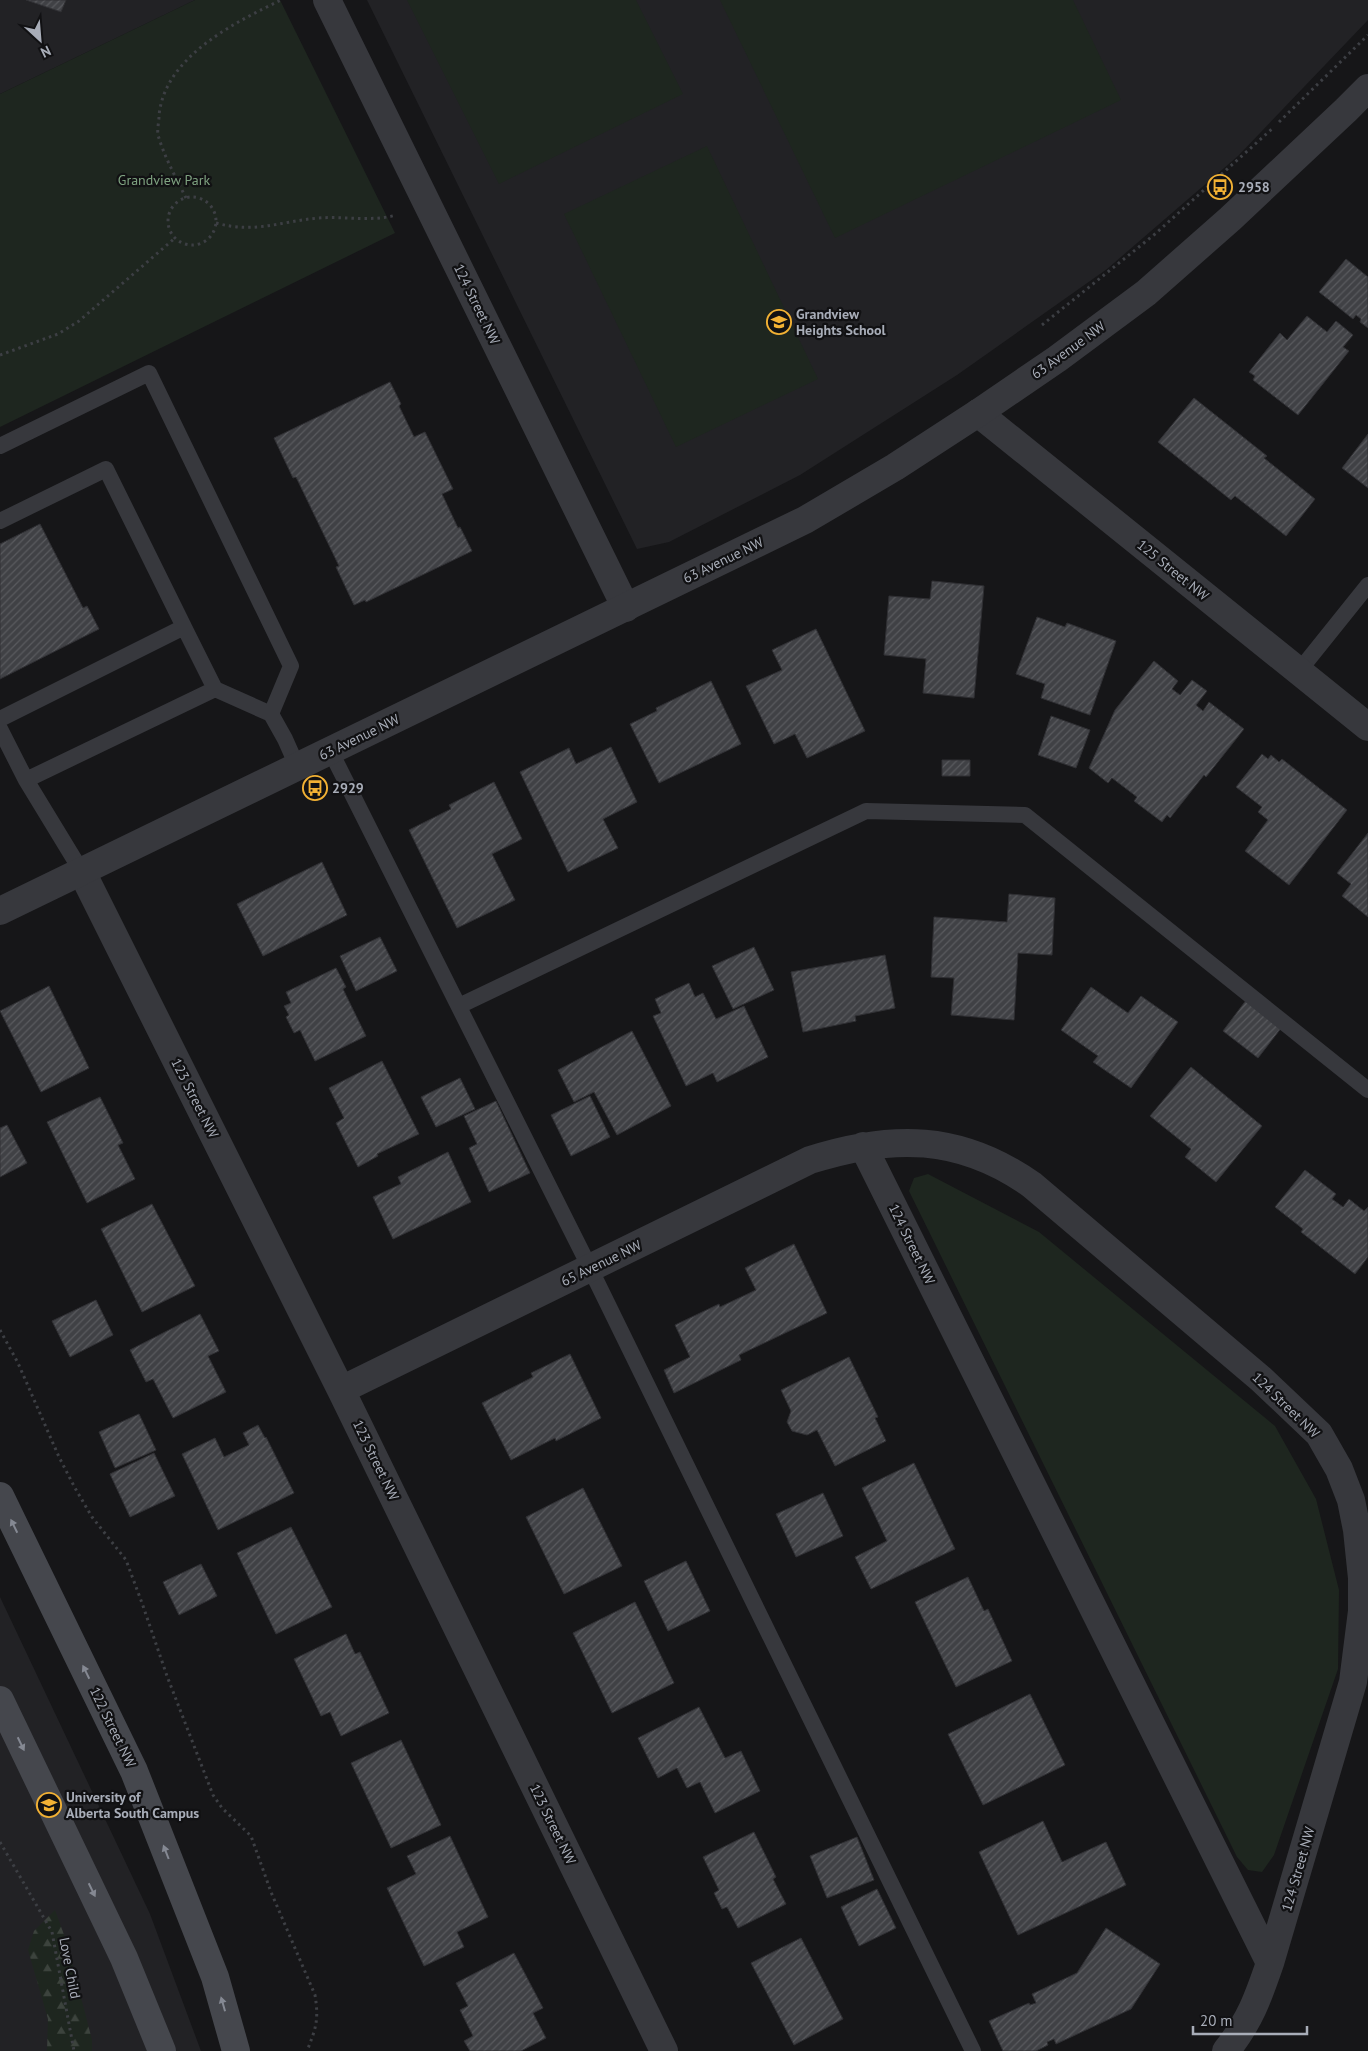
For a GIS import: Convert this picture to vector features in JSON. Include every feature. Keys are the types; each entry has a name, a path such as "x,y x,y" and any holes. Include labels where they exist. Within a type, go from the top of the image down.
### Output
{"main road":[{"name":"122 Street NW","path":"0,1496 134,1771 215,1977 236,2051"},
{"path":"0,1700 124,1958 162,2051"}],"street":[{"name":"124 Street NW","path":"327,0 626,608"},
{"name":"63 Avenue NW","path":"0,911 805,520 895,467 1057,359 1146,293 1230,219 1368,88"},
{"name":"125 Street NW","path":"978,413 1368,727"},
{"name":"123 Street NW","path":"82,872 341,1390 664,2051"},
{"name":"124 Street NW","path":"927,1143 953,1147 984,1157 1010,1170 1032,1185 1261,1379 1319,1434 1339,1469 1351,1500 1362,1578 1362,1611 1353,1682 1270,1962 863,1146 927,1143"},
{"name":"65 Avenue NW","path":"341,1390 810,1160 863,1146"},
{"path":"1226,2051 1242,2030 1256,2005 1270,1962"}],"lane":[{"path":"0,446 149,373 291,666 271,714"},
{"path":"0,521 106,469 215,689 271,714 297,766"},
{"path":"1299,671 1368,584"},
{"path":"0,719 184,627"},
{"path":"26,780 215,689"},
{"path":"0,729 26,780 82,872"},
{"path":"330,750 590,1268 973,2051"},
{"path":"459,1006 866,811 1025,815 1368,1090"}],"path":[{"path":"186,198 174,176 158,134 161,102 180,66 207,41 281,0"},
{"path":"1037,330 1050,317 1155,234 1273,129 1368,35"},
{"path":"186,198 198,198 209,204 215,215 216,223 212,235 198,244 186,244 175,238 169,227 169,215 175,204 186,198"},
{"path":"216,223 257,228 319,218 395,216 425,199"},
{"path":"0,355 58,334 79,321 175,238"},
{"path":"0,1330 18,1363 59,1457 75,1488 92,1517 126,1560 167,1676 213,1795 222,1808 251,1836 257,1850 271,1892 315,1995 316,2028 307,2051"},
{"name":"Love Child","path":"0,1842 52,1932 74,2051"}],"shaded area":[{"path":"0,0 195,0 0,94"},
{"name":"Grandview Heights School","path":"367,0 1368,0 1368,20 1238,156 1107,269 957,375 800,475 669,542 637,549"},
{"name":"University of Alberta South Campus","path":"0,1597 150,1914 201,2051 0,2051"}],"green space":[{"name":"Grandview Park","path":"195,0 280,0 395,233 0,427 0,94"},
{"path":"407,0 636,0 683,94 499,184"},
{"path":"720,0 1073,0 1121,100 835,238"},
{"path":"707,146 818,379 676,447 564,214"},
{"path":"928,1174 1039,1232 1275,1426 1316,1499 1339,1590 1338,1669 1274,1855 1262,1872 1248,1870 1237,1857 909,1191 914,1178"},
{"path":"55,1910 67,1943 92,2040 92,2051 47,2051 48,2019 28,1950 34,1931"}],"building":[{"path":"26,0 66,0 61,12"},
{"path":"1346,259 1368,277 1368,328 1360,322 1361,319 1356,315 1353,319 1319,292"},
{"path":"1307,316 1327,332 1336,321 1353,335 1343,347 1349,351 1298,415 1253,380 1255,376 1249,372 1280,333 1287,340"},
{"path":"390,382 414,437 425,432 453,489 442,494 458,528 460,527 472,551 366,602 365,600 354,605 336,567 339,566 296,477 293,478 274,438"},
{"path":"1194,398 1267,456 1264,458 1315,499 1286,536 1235,496 1231,500 1158,442"},
{"path":"1368,434 1368,488 1342,468"},
{"path":"40,524 83,608 87,606 99,629 0,679 0,544"},
{"path":"932,581 984,586 974,698 923,693 926,659 884,655 889,596 930,599"},
{"path":"1037,617 1065,627 1067,623 1116,641 1090,715 1041,698 1045,684 1016,674"},
{"path":"816,629 865,731 807,758 795,734 774,744 746,686 782,670 772,650"},
{"path":"1154,661 1178,681 1172,689 1180,695 1192,680 1207,691 1196,705 1203,711 1209,702 1244,729 1170,818 1167,815 1162,822 1134,801 1137,797 1112,778 1108,783 1089,768 1115,710"},
{"path":"711,681 741,744 659,783 630,724 657,711 656,708"},
{"path":"1051,716 1090,730 1076,768 1038,755"},
{"path":"611,747 637,802 603,819 618,848 568,872 520,772 569,748 576,764"},
{"path":"1262,754 1268,759 1271,755 1279,762 1282,759 1347,810 1289,885 1245,851 1268,820 1258,812 1262,807 1236,787"},
{"path":"942,760 970,760 970,776 942,776"},
{"path":"494,782 522,839 492,854 515,900 457,928 409,830 451,809 449,805"},
{"path":"1368,833 1368,917 1342,896 1351,884 1337,873"},
{"path":"322,862 347,915 263,956 237,904"},
{"path":"1009,894 1055,898 1052,955 1018,953 1014,1020 951,1015 954,978 931,977 934,917 1007,922"},
{"path":"380,937 397,971 356,991 340,956"},
{"path":"754,947 774,990 733,1009 712,966"},
{"path":"885,955 895,1008 855,1016 856,1021 803,1032 791,972"},
{"path":"336,968 346,987 343,989 366,1036 315,1061 300,1030 294,1033 286,1017 289,1015 284,1006 291,1003 286,992"},
{"path":"689,983 695,997 703,993 716,1019 744,1006 768,1057 717,1082 713,1073 686,1086 653,1016 661,1013 655,999"},
{"path":"49,986 89,1068 41,1092 0,1011"},
{"path":"1091,987 1128,1013 1141,996 1178,1022 1131,1088 1093,1062 1098,1056 1061,1030"},
{"path":"1247,999 1282,1027 1258,1058 1223,1031"},
{"path":"632,1031 671,1106 617,1135 594,1092 574,1102 558,1070"},
{"path":"382,1061 419,1134 377,1154 378,1156 358,1167 336,1123 344,1118 329,1088"},
{"path":"1191,1067 1262,1126 1216,1182 1185,1157 1191,1149 1150,1116"},
{"path":"460,1078 475,1109 436,1127 421,1097"},
{"path":"590,1096 610,1137 571,1156 551,1115"},
{"path":"100,1097 123,1143 118,1145 135,1179 87,1203 47,1122"},
{"path":"496,1101 530,1173 489,1192 469,1148 477,1144 464,1116"},
{"path":"7,1125 27,1163 0,1177 0,1128"},
{"path":"448,1152 471,1202 393,1239 373,1197 401,1184 398,1177"},
{"path":"1305,1170 1336,1194 1332,1199 1343,1207 1349,1199 1364,1211 1368,1207 1368,1257 1355,1274 1301,1232 1303,1229 1275,1207"},
{"path":"152,1204 195,1286 142,1312 101,1229"},
{"path":"794,1244 827,1313 739,1355 741,1360 674,1393 664,1370 690,1357 675,1325 719,1304 720,1307 756,1290 745,1268"},
{"path":"96,1300 113,1335 70,1357 52,1321"},
{"path":"200,1314 219,1351 208,1356 226,1392 173,1418 153,1379 146,1382 130,1350"},
{"path":"570,1354 601,1418 556,1441 555,1438 511,1460 482,1403 533,1377 531,1373"},
{"path":"849,1357 878,1417 875,1418 886,1441 835,1466 817,1430 807,1435 792,1431 787,1422 791,1411 781,1390"},
{"path":"139,1414 156,1450 115,1468 99,1432"},
{"path":"258,1425 294,1493 218,1530 182,1454 215,1438 224,1457 249,1445 243,1433"},
{"path":"154,1453 175,1496 130,1517 110,1474"},
{"path":"914,1463 955,1549 871,1589 855,1557 887,1541 862,1488"},
{"path":"583,1488 622,1566 564,1594 526,1517"},
{"path":"823,1493 843,1536 796,1557 776,1514"},
{"path":"291,1527 332,1607 276,1634 237,1553"},
{"path":"686,1561 710,1611 668,1631 644,1581"},
{"path":"201,1564 217,1596 179,1615 163,1582"},
{"path":"968,1577 984,1611 988,1609 1012,1661 956,1687 915,1602"},
{"path":"635,1602 674,1683 612,1713 573,1633"},
{"path":"346,1634 355,1654 360,1652 389,1713 341,1736 330,1712 321,1716 294,1659"},
{"path":"1030,1694 1065,1765 983,1805 948,1734"},
{"path":"699,1707 725,1758 741,1751 760,1791 715,1813 700,1782 687,1788 677,1768 658,1778 638,1738"},
{"path":"401,1740 441,1825 391,1848 351,1763"},
{"path":"1043,1821 1062,1862 1106,1842 1126,1885 1018,1935 979,1852"},
{"path":"754,1832 776,1877 773,1879 786,1904 738,1928 727,1907 722,1909 714,1893 719,1890 703,1857"},
{"path":"450,1836 488,1917 457,1932 464,1947 424,1966 387,1888 416,1874 407,1856"},
{"path":"857,1837 874,1880 827,1898 810,1856"},
{"path":"877,1889 896,1928 859,1946 841,1907"},
{"path":"1106,1928 1160,1964 1131,2009 1056,2044 1054,2039 1047,2042 1048,2045 1036,2051 1003,2051 989,2021 1029,2003 1030,2005 1036,2003 1032,1994 1077,1973"},
{"path":"801,1938 843,2019 794,2045 751,1963"},
{"path":"514,1953 543,2008 533,2013 546,2038 521,2051 470,2051 464,2041 473,2036 460,2010 468,2006 456,1983"}],"place":[{"name":"2958","path":"1220,187"},
{"name":"Grandview Heights School","path":"779,322"},
{"name":"2929","path":"315,788"},
{"name":"University of Alberta South Campus","path":"49,1805"}]}
